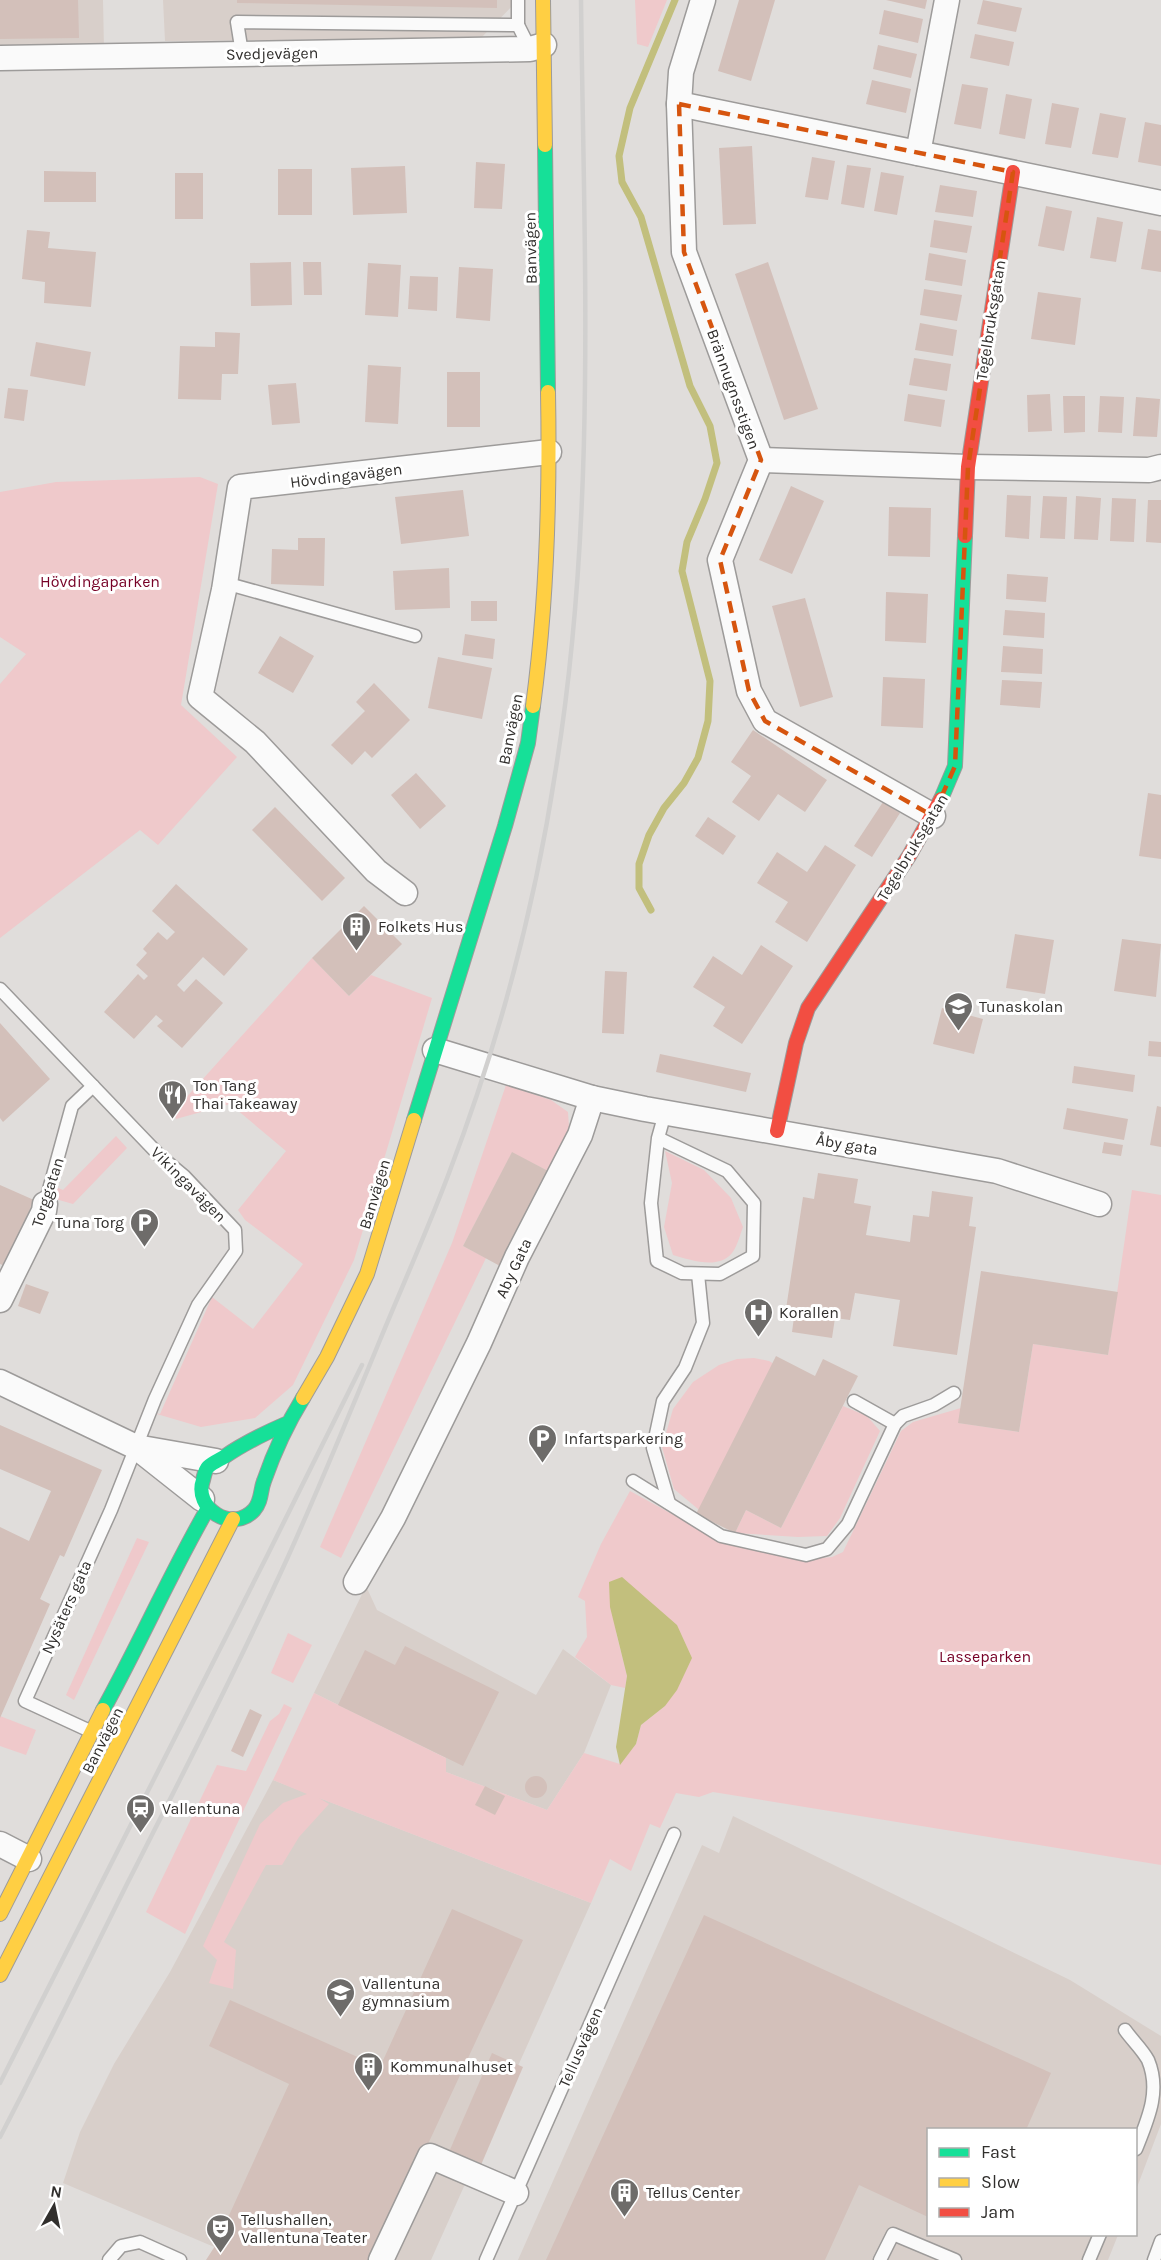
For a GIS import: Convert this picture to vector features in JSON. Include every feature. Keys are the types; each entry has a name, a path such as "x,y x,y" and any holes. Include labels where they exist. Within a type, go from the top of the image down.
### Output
{"street":[{"name":"Banvägen","path":"0,1975 233,1519 243,1517 253,1511 261,1499 263,1483 288,1423 327,1357 367,1274 528,742 540,647 549,452 537,47 543,0"},
{"name":"Brännugnsstigen","path":"703,0 681,72 679,105 684,252 761,460 720,560 749,691 765,721 933,816"},
{"path":"918,153 947,0"},
{"name":"Svedjevägen","path":"0,58 537,47"},
{"path":"679,105 1161,203"},
{"name":"Tegelbruksgatan","path":"777,1131 796,1043 808,1008 909,856 933,816 955,766 968,467 1013,172"},
{"name":"Hövdingavägen","path":"405,893 376,871 255,742 200,697 225,583 240,487 549,452"},
{"path":"761,460 968,467 1149,470 1161,467"},
{"path":"435,1050 592,1098"},
{"name":"Åby gata","path":"592,1098 665,1113 997,1171 1099,1204"},
{"name":"Aby Gata","path":"356,1582 393,1518 479,1343 517,1257 580,1135 592,1098"},
{"name":"Torggatan","path":"0,1300 45,1204"},
{"path":"0,1382 136,1447 222,1518 233,1519"},
{"name":"Banvägen","path":"0,1914 184,1550 205,1504 200,1488 207,1468 248,1441 288,1423"},
{"path":"136,1447 221,1459 237,1457 248,1462 263,1483"},
{"path":"0,1844 29,1859"},
{"path":"381,2260 430,2156 516,2193"}],"lane":[{"path":"518,0 518,25 537,47"},
{"path":"242,53 237,22 518,25"},
{"path":"225,583 415,636"},
{"name":"Vikingavägen","path":"0,989 160,1156 184,1176 235,1230 236,1251 198,1305 136,1447"},
{"name":"Torggatan","path":"45,1204 72,1106 93,1086"},
{"path":"658,1138 727,1171 754,1203 753,1256 720,1274 682,1273 657,1261 651,1203 658,1138 665,1113"},
{"path":"669,1503 653,1448 663,1401 685,1368 703,1323 698,1274"},
{"path":"633,1482 722,1536 806,1555 827,1549 848,1524 895,1424 903,1416 934,1405 954,1393"},
{"path":"854,1401 895,1424"},
{"name":"Nysäters gata","path":"91,1731 25,1701 111,1510 136,1447"},
{"name":"Tellusvägen","path":"486,2260 674,1834"},
{"path":"1125,2030 1148,2059 1156,2082 1152,2110 1137,2147"},
{"path":"880,2260 893,2234 955,2260"},
{"path":"1089,2260 1100,2236"},
{"path":"109,2260 121,2246 140,2241 180,2260"},
{"path":"1154,2260 1161,2241"}],"highlighted area":[{"path":"679,104 1013,172 968,467 955,766 933,816 765,721 749,691 720,560 761,460 684,252"}],"shaded area":[{"path":"0,0 103,0 104,49 0,49"},
{"path":"163,0 518,0 481,38 165,41"},
{"path":"622,1577 677,1625 692,1658 677,1690 665,1706 641,1725 636,1744 620,1765 616,1747 627,1676 610,1607 609,1582"},
{"path":"366,1586 377,1610 536,1695 563,1649 611,1685 584,1753 547,1810 446,1772 446,1758 314,1693"},
{"name":"Vallentuna gymnasium","path":"273,1780 591,1903 431,2260 245,2260 63,2183 80,2132 114,2064 170,1972"},
{"path":"733,1816 1070,1980 1161,2036 1161,2124 1137,2187 1137,2128 927,2128 927,2236 1118,2236 1108,2260 518,2260 702,1845 719,1853"}],"green space":[{"path":"635,0 667,0 648,47 637,44"},
{"name":"Hövdingaparken","path":"200,477 218,484 181,705 237,757 158,845 140,830 0,938 0,684 26,654 0,637 0,492 56,482"},
{"path":"312,958 349,996 371,975 432,998 354,1260 293,1385 255,1418 201,1427 150,1412 160,1414 212,1297 253,1329 303,1264 245,1220 238,1210 286,1151 230,1104 176,1119 174,1111"},
{"path":"506,1085 551,1100 568,1112 569,1127 550,1172 512,1153 463,1246 486,1258 341,1558 320,1547 452,1243"},
{"path":"116,1136 127,1148 73,1204 52,1198 56,1187 63,1190"},
{"path":"665,1151 704,1170 731,1198 743,1227 735,1248 726,1258 704,1262 673,1255 664,1227 672,1183"},
{"name":"Lasseparken","path":"1132,1190 1161,1195 1161,1865 713,1792 699,1797 676,1793 660,1828 650,1824 631,1871 610,1859 591,1903 319,1798 329,1804 299,1837 282,1865 266,1865 224,1942 236,1950 233,1989 209,1983 217,1960 203,1946 260,1824 283,1803 307,1794 273,1780 314,1693 446,1758 446,1772 547,1810 584,1753 620,1764 636,1744 641,1725 665,1706 616,1632 627,1676 625,1688 611,1685 575,1657 587,1637 585,1601 578,1597 601,1544 630,1491 723,1542 813,1559 832,1557 843,1552 901,1431 913,1422 961,1408 959,1423 1019,1432 1033,1344 1108,1355"},
{"path":"754,1358 769,1361 779,1367 704,1514 674,1489 662,1447 673,1409 693,1382 719,1365 737,1359"},
{"path":"843,1406 867,1416 880,1431 840,1518 827,1536 798,1537 735,1533 746,1510 781,1528"},
{"path":"137,1538 149,1542 74,1700 66,1695"},
{"path":"288,1633 312,1645 293,1683 271,1673"},
{"path":"284,1704 292,1708 185,1934 146,1912 217,1765 246,1771 270,1721 279,1714"},
{"path":"0,1716 36,1730 26,1755 0,1746"}],"building":[{"path":"0,0 78,0 79,38 0,39"},
{"path":"237,0 497,0 497,8 237,3"},
{"path":"739,0 775,0 751,81 718,71"},
{"path":"886,0 927,0 925,9"},
{"path":"983,0 1022,8 1016,32 977,24"},
{"path":"884,10 923,19 918,43 879,34"},
{"path":"975,34 1014,42 1009,66 970,58"},
{"path":"878,45 917,54 911,78 873,69"},
{"path":"872,80 911,89 906,113 866,104"},
{"path":"962,84 988,88 981,129 954,124"},
{"path":"1006,94 1032,99 1025,139 999,134"},
{"path":"1052,103 1079,108 1071,148 1045,144"},
{"path":"1100,113 1126,118 1118,158 1092,154"},
{"path":"1145,122 1161,125 1161,166 1138,162"},
{"path":"752,146 756,224 723,225 719,148"},
{"path":"812,157 835,161 828,200 805,197"},
{"path":"476,162 505,164 502,209 474,208"},
{"path":"847,165 871,168 864,208 841,204"},
{"path":"405,166 407,213 353,215 351,168"},
{"path":"278,169 312,169 312,215 278,215"},
{"path":"44,171 96,172 96,202 44,202"},
{"path":"881,172 904,176 897,215 874,211"},
{"path":"175,173 203,173 203,219 175,219"},
{"path":"940,185 977,191 973,217 935,212"},
{"path":"1046,206 1072,211 1064,251 1038,246"},
{"path":"1097,217 1123,222 1116,262 1090,258"},
{"path":"934,220 972,226 967,253 930,247"},
{"path":"1148,229 1161,231 1161,272 1141,269"},
{"path":"27,230 50,232 48,248 96,252 91,307 44,303 45,282 22,279"},
{"path":"929,253 966,260 962,286 925,280"},
{"path":"291,262 292,305 251,306 250,263"},
{"path":"303,262 321,262 322,295 304,295"},
{"path":"768,262 818,409 784,420 735,274"},
{"path":"368,263 401,265 398,317 365,315"},
{"path":"459,267 493,269 490,321 456,318"},
{"path":"410,276 438,277 437,311 408,309"},
{"path":"924,289 962,295 957,321 920,315"},
{"path":"1038,292 1081,298 1075,345 1031,339"},
{"path":"920,323 957,330 953,356 915,350"},
{"path":"215,332 240,333 238,374 222,374 221,400 178,399 180,346 215,347"},
{"path":"36,342 91,352 85,386 30,376"},
{"path":"914,358 951,364 947,391 909,385"},
{"path":"368,365 401,367 398,424 365,422"},
{"path":"447,372 480,372 480,427 447,427"},
{"path":"296,383 300,423 272,425 268,385"},
{"path":"8,388 28,390 24,421 4,418"},
{"path":"908,394 945,400 941,427 904,421"},
{"path":"1050,394 1052,431 1028,432 1027,395"},
{"path":"1063,396 1085,396 1085,432 1064,433"},
{"path":"1100,396 1124,397 1122,433 1098,432"},
{"path":"1136,397 1160,399 1157,437 1133,436"},
{"path":"791,486 824,501 792,574 759,560"},
{"path":"463,490 469,536 401,544 395,497"},
{"path":"1007,495 1031,496 1029,539 1005,537"},
{"path":"1043,496 1067,497 1065,539 1040,538"},
{"path":"1076,496 1101,498 1098,540 1074,539"},
{"path":"1112,498 1136,499 1134,542 1110,541"},
{"path":"1148,500 1161,500 1161,543 1146,542"},
{"path":"889,507 931,508 930,557 888,556"},
{"path":"298,538 325,538 324,586 271,584 272,549 298,550"},
{"path":"449,568 450,608 395,610 393,571"},
{"path":"1007,574 1048,577 1046,602 1006,599"},
{"path":"886,592 928,594 926,643 885,641"},
{"path":"805,598 833,697 800,707 772,606"},
{"path":"471,601 497,601 497,621 471,621"},
{"path":"1005,610 1045,613 1044,638 1003,635"},
{"path":"465,634 495,639 493,659 462,655"},
{"path":"280,636 314,656 293,693 258,673"},
{"path":"1003,646 1043,649 1042,674 1001,672"},
{"path":"438,657 492,668 482,719 428,708"},
{"path":"883,677 925,679 923,728 881,726"},
{"path":"1002,680 1042,682 1040,708 1000,705"},
{"path":"374,683 410,720 372,758 365,751 352,765 331,745 365,711 356,702"},
{"path":"753,730 827,780 805,812 778,794 759,821 732,802 751,776 731,762"},
{"path":"416,773 446,806 420,829 391,795"},
{"path":"1148,793 1161,795 1161,859 1139,856"},
{"path":"883,802 900,813 872,857 854,846"},
{"path":"275,807 345,878 322,901 252,830"},
{"path":"708,817 736,836 723,855 695,836"},
{"path":"825,845 856,865 807,942 775,922 788,902 757,883 777,852 807,872"},
{"path":"176,884 248,949 224,976 203,957 177,985 184,992 196,979 223,1003 182,1048 157,1026 163,1021 156,1015 134,1039 104,1012 138,974 144,980 148,976 136,965 147,953 143,949 158,932 167,940 175,932 152,911"},
{"name":"Folkets Hus","path":"364,906 402,944 349,996 312,958"},
{"path":"1015,934 1054,940 1045,994 1006,988"},
{"path":"1122,939 1161,944 1156,997 1114,991"},
{"path":"761,945 793,966 742,1044 713,1026 725,1007 693,987 713,956 742,975"},
{"path":"605,971 627,972 624,1034 602,1033"},
{"name":"Tunaskolan","path":"942,1008 983,1019 974,1054 933,1044"},
{"path":"0,1023 50,1079 3,1122 0,1118"},
{"path":"1149,1041 1161,1042 1161,1057 1148,1056"},
{"path":"660,1054 751,1073 746,1092 656,1072"},
{"path":"1074,1066 1135,1075 1133,1092 1072,1083"},
{"path":"1157,1106 1161,1107 1161,1147 1150,1145"},
{"path":"1067,1108 1128,1119 1124,1140 1063,1129"},
{"path":"1104,1142 1123,1145 1121,1156 1102,1153"},
{"path":"512,1152 550,1172 500,1266 463,1246"},
{"path":"818,1173 858,1179 854,1203 871,1206 866,1235 910,1242 913,1215 929,1217 932,1191 973,1197 969,1226 976,1227 957,1355 893,1346 900,1300 855,1293 850,1320 835,1318 832,1338 792,1332 795,1310 786,1309 803,1197 814,1199"},
{"path":"0,1185 34,1200 5,1266 0,1264"},
{"path":"981,1271 1118,1292 1108,1355 1033,1344 1019,1432 958,1423"},
{"path":"26,1284 49,1292 40,1314 18,1306"},
{"path":"776,1356 815,1376 823,1359 858,1376 781,1528 746,1510 735,1533 696,1514"},
{"path":"0,1425 102,1470 64,1557 60,1555 40,1599 50,1604 0,1718 0,1527 29,1541 51,1491 0,1469"},
{"path":"405,1646 499,1692 463,1766 338,1705 365,1650 395,1665"},
{"path":"250,1709 262,1715 243,1757 231,1751"},
{"path":"536,1776 544,1779 547,1787 544,1795 536,1798 528,1795 525,1787 528,1779"},
{"path":"485,1786 505,1796 495,1815 475,1805"},
{"name":"Kommunalhuset","path":"452,1909 523,1940 374,2260 206,2260 215,2246 289,2084 209,2046 230,2000 380,2067"},
{"path":"704,1915 1051,2073 1027,2128 927,2128 927,2217 859,2185 825,2260 546,2260"},
{"path":"492,2053 523,2067 481,2165 449,2152"}],"waterway":[{"path":"651,910 639,888 639,864 649,835 664,808 684,783 698,758 708,721 710,681 682,571 687,542 717,463 710,426 690,386 641,217 622,182 619,156 630,108 675,0"}],"railway":[{"path":"0,2137 209,1722 299,1532 449,1173 484,1074 513,973 537,871 556,768 569,673 578,577 585,385 581,0"},
{"path":"0,2083 362,1365"}],"traffic: fast":[{"path":"545,145 548,392"},
{"path":"941,799 955,766 965,536"},
{"path":"414,1120 505,826 528,743 533,706"},
{"path":"288,1423 263,1434 208,1467 201,1490 209,1508 216,1514 235,1519 245,1517 254,1510 277,1449 303,1398"},
{"path":"103,1710 208,1508"}],"traffic: slow":[{"path":"543,0 545,145"},
{"path":"533,706 542,628 546,549 548,392"},
{"path":"303,1398 327,1357 367,1274 414,1120"},
{"path":"0,1975 233,1519"},
{"path":"0,1914 103,1710"}],"traffic: jam":[{"path":"965,536 968,467 1013,172"},
{"path":"777,1131 796,1043 808,1008 909,856 941,799"}],"place":[{"name":"Folkets Hus","path":"357,952"},
{"name":"Tunaskolan","path":"958,1032"},
{"name":"Ton Tang Thai Takeaway","path":"172,1120"},
{"name":"Tuna Torg","path":"145,1248"},
{"name":"Korallen","path":"758,1338"},
{"name":"Infartsparkering","path":"543,1464"},
{"name":"Vallentuna","path":"141,1834"},
{"name":"Vallentuna gymnasium","path":"341,2018"},
{"name":"Kommunalhuset","path":"369,2092"},
{"name":"Tellus Center","path":"625,2218"},
{"name":"Tellushallen, Vallentuna Teater","path":"220,2254"}]}
